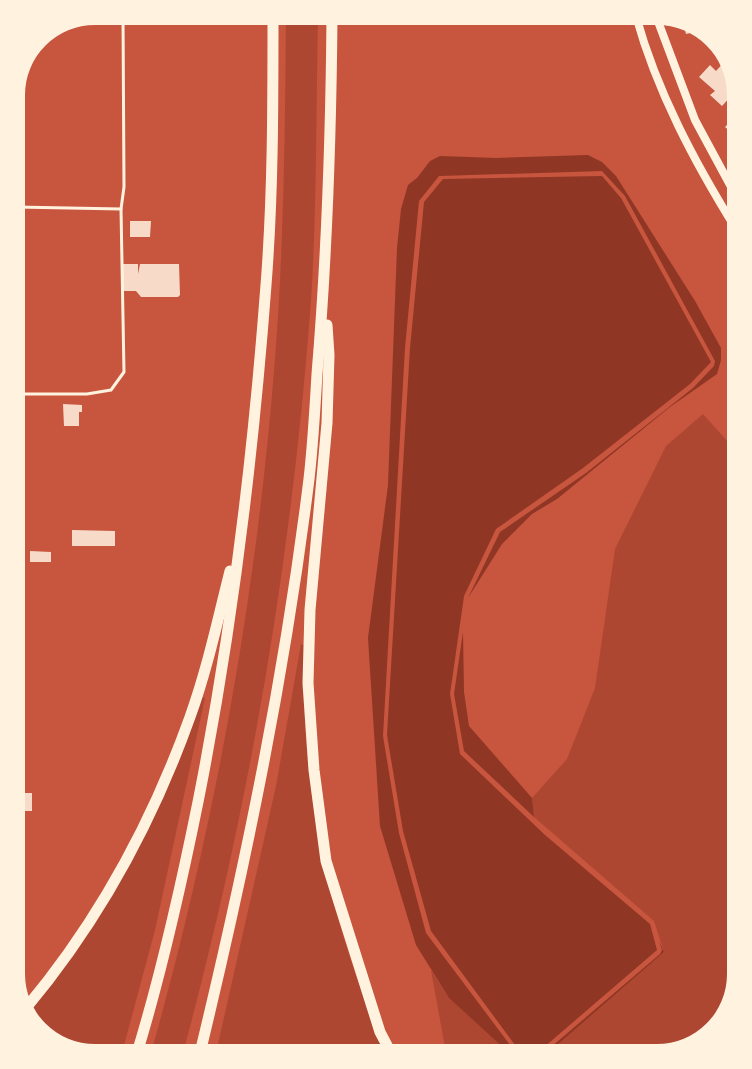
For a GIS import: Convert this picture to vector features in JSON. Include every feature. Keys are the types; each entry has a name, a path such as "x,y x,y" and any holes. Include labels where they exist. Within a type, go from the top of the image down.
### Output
{"highway":[{"path":"139,1044 184,871 208,750 243,521 267,283 273,119 273,25"},
{"path":"202,1044 240,888 266,758 286,647 309,476 324,284 331,119 332,25"},
{"path":"324,284 329,355 327,423 310,610 308,683 314,770 326,861 380,1032 386,1044"},
{"path":"31,1002 59,967 106,897 152,811 191,716 243,521"}],"street":[{"path":"639,25 665,98 704,179 727,215"},
{"path":"659,25 695,120 727,179"}],"lane":[{"path":"25,394 87,394 111,390 124,372 121,209 124,187 124,25"},
{"path":"25,208 121,209"}],"shaded area":[{"path":"286,25 318,25 311,301 303,397 292,492 265,680 229,867 185,1044 153,1044 195,882 214,795 245,622 267,447 275,359 284,188"},
{"path":"588,155 602,162 616,176 695,301 721,348 721,360 717,374 670,407 557,499 532,514 502,544 468,598 500,532 586,473 693,388 714,366 715,361 625,196 602,171 439,176 419,201 405,348 383,736 399,833 426,933 509,1044 499,1044 449,998 416,945 380,826 368,638 388,485 397,248 401,209 408,185 417,178 430,161 440,156 496,158"},
{"path":"602,176 621,198 711,362 690,384 583,468 496,529 464,596 450,694 460,754 545,835 650,924 657,950 548,1044 514,1044 431,931 403,831 387,735 410,348 424,202 443,179"},
{"path":"703,414 727,441 727,974 725,992 718,1009 700,1029 692,1035 675,1042 657,1044 558,1044 664,952 654,921 534,817 532,798 567,759 595,688 615,549 666,446"},
{"path":"463,632 464,692 469,726 532,798 534,817 464,751 454,694"},
{"path":"301,644 305,646 304,699 307,751 313,803 322,854 334,905 349,955 383,1044 218,1044 276,786"},
{"path":"201,697 205,698 155,930 124,1044 82,1043 60,1035 40,1017 33,1006 79,946"},
{"path":"659,941 664,952 558,1044 555,1044 660,954 662,950"},
{"path":"431,970 449,998 499,1044 444,1044"}],"building":[{"path":"710,65 716,71 721,66 725,77 727,101 722,106 710,95 715,91 699,77"},
{"path":"130,221 151,221 150,237 130,237"},
{"path":"123,264 138,264 138,274 140,264 179,264 180,295 178,297 141,297 136,291 123,291"},
{"path":"63,404 82,405 82,412 79,412 79,426 64,426"},
{"path":"72,530 115,531 115,546 72,546"},
{"path":"30,551 51,552 51,562 30,562"},
{"path":"25,793 32,793 32,811 25,811"}]}
